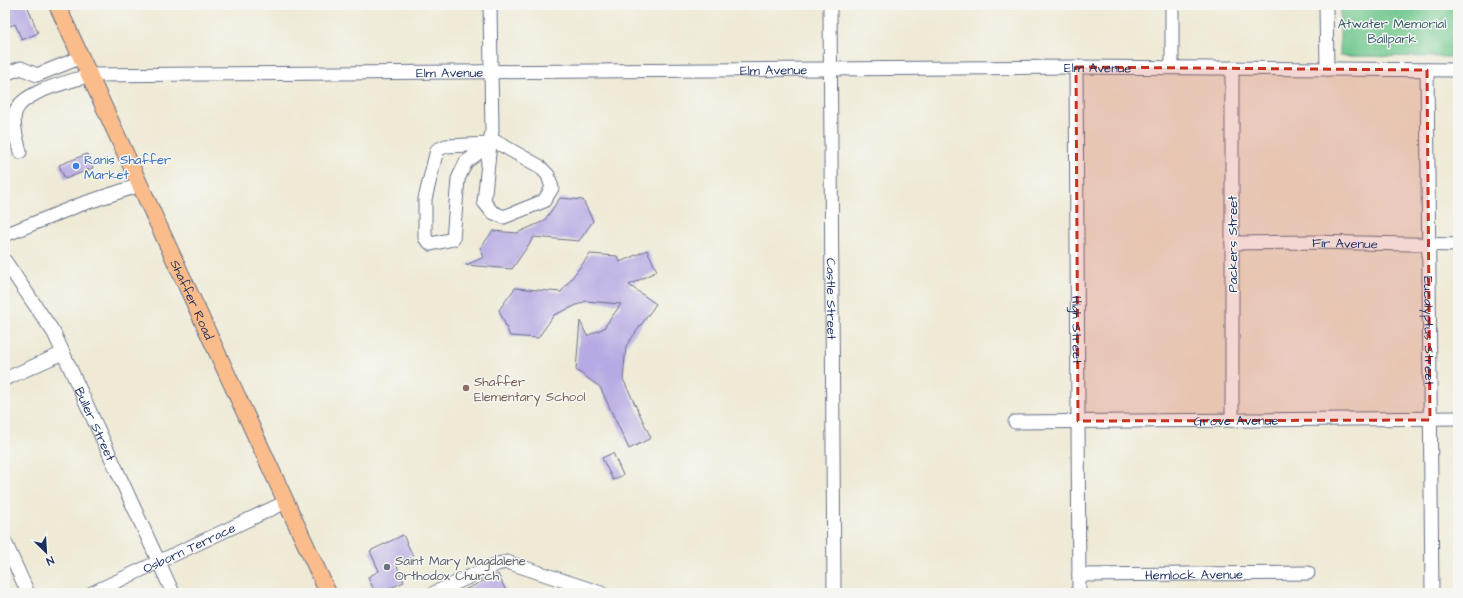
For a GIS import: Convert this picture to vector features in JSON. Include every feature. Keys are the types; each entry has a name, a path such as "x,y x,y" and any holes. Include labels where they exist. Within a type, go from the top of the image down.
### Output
{"main road":[{"name":"Shaffer Road","path":"57,5 328,593"}],"street":[{"path":"490,5 491,138 484,202 492,212 504,217 544,201 552,188 548,175 539,166 491,138 446,146 437,150 425,200 425,238 427,242 431,244 453,239 458,179 466,162 491,138"},
{"name":"Castle Street","path":"830,5 834,593"},
{"path":"1172,5 1172,67"},
{"path":"1326,5 1326,69"},
{"path":"5,74 21,68 37,75 82,57"},
{"name":"Elm Avenue","path":"20,152 15,124 16,112 21,103 28,96 90,75 1076,67 1458,70"},
{"name":"High Street","path":"1076,67 1080,593"},
{"name":"Packers Street","path":"1232,68 1232,420"},
{"name":"Eucalyptus Street","path":"1427,70 1432,593"},
{"path":"5,235 79,205 140,185"},
{"name":"Fir Avenue","path":"1232,243 1311,242 1458,245"},
{"name":"Buller Street","path":"5,261 54,333 173,593"},
{"path":"5,379 63,353"},
{"name":"Grove Avenue","path":"1015,422 1078,420 1430,420 1458,418"},
{"name":"Osborn Terrace","path":"92,593 286,502"},
{"path":"5,542 28,593"},
{"path":"434,593 497,564 507,562 601,593"},
{"name":"Hemlock Avenue","path":"1079,575 1308,573"}],"highlighted area":[{"path":"1076,67 1427,70 1430,420 1078,421"}],"green space":[{"name":"Atwater Memorial Ballpark","path":"1340,5 1458,5 1458,57 1340,56"}],"building":[{"path":"14,5 27,5 38,33 22,40 15,24 5,28 5,9"},
{"name":"Ranis Shaffer Market","path":"87,154 93,168 65,179 59,165"},
{"path":"560,198 583,200 593,221 579,241 534,237 512,269 466,265 484,257 480,248 493,231 517,233 544,221"},
{"path":"647,250 657,271 629,285 656,304 626,346 623,379 651,438 629,449 600,387 576,370 580,321 587,336 604,328 621,304 586,301 554,315 538,338 510,336 499,310 515,288 561,292 590,254 617,256 620,262"},
{"path":"613,453 623,475 613,480 602,458"},
{"name":"Saint Mary Magdalene Orthodox Church","path":"403,535 413,556 396,564 404,582 380,593 375,593 368,577 379,571 370,551"},
{"path":"498,574 507,593 458,593"}],"place":[{"name":"Ranis Shaffer Market","path":"76,166"},
{"name":"Shaffer Elementary School","path":"466,388"},
{"name":"Saint Mary Magdalene Orthodox Church","path":"387,567"}]}
